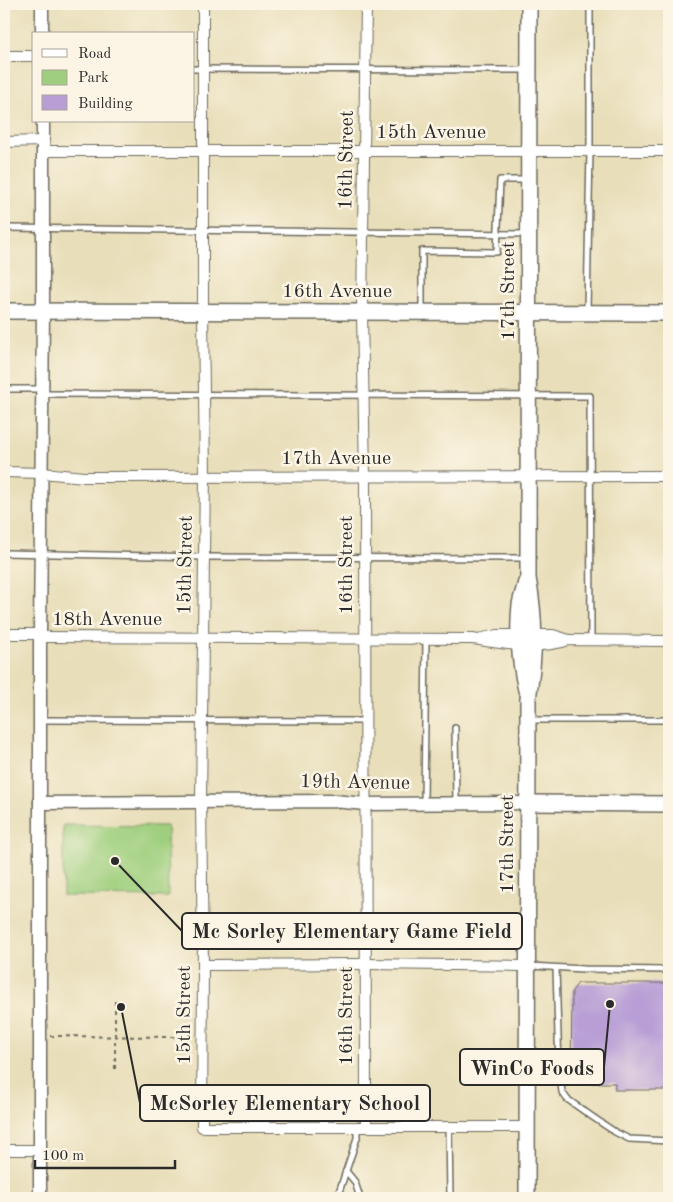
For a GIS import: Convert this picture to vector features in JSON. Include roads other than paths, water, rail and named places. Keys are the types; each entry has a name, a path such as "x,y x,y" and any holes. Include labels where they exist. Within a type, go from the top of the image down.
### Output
{"main road":[{"name":"17th Street","path":"527,1198 528,699 534,662 527,640 533,607 528,578 529,4"},
{"name":"16th Avenue","path":"4,311 669,313"},
{"name":"19th Avenue","path":"528,804 669,804"}],"street":[{"path":"42,4 42,32"},
{"name":"15th Street","path":"203,4 198,69 203,151 205,476 200,802 203,965 202,1127 361,1127"},
{"name":"16th Street","path":"361,1127 365,804 365,477 362,312 366,4"},
{"path":"4,56 32,56"},
{"path":"40,1198 40,635 44,311 43,122"},
{"name":"15th Avenue","path":"4,142 43,146 203,151 669,151"},
{"name":"17th Avenue","path":"4,472 42,472 84,477 669,476"},
{"name":"18th Avenue","path":"4,634 202,638 473,639 497,636 554,645 569,640 669,641"},
{"name":"19th Avenue","path":"40,804 334,801 365,804 528,804"},
{"path":"203,965 526,966"},
{"path":"361,1127 527,1127"},
{"path":"4,1150 40,1150"}],"lane":[{"path":"587,313 590,4"},
{"path":"198,69 529,70"},
{"path":"422,312 422,251 497,252 500,180 528,180"},
{"path":"4,228 529,234"},
{"path":"4,389 204,395 590,396 591,640"},
{"path":"4,554 528,558"},
{"path":"424,804 426,638"},
{"path":"40,720 365,721"},
{"path":"528,720 669,720"},
{"path":"455,728 456,804"},
{"path":"526,966 669,970"},
{"path":"556,968 559,1075 562,1092 567,1099 594,1118 615,1132 630,1139 669,1141"},
{"path":"449,1126 450,1198"},
{"path":"337,1198 361,1127"},
{"path":"346,1171 355,1182 360,1198"}],"place":[{"name":"Mc Sorley Elementary Game Field","path":"115,861"},
{"name":"WinCo Foods","path":"610,1004"},
{"name":"McSorley Elementary School","path":"121,1007"}]}
